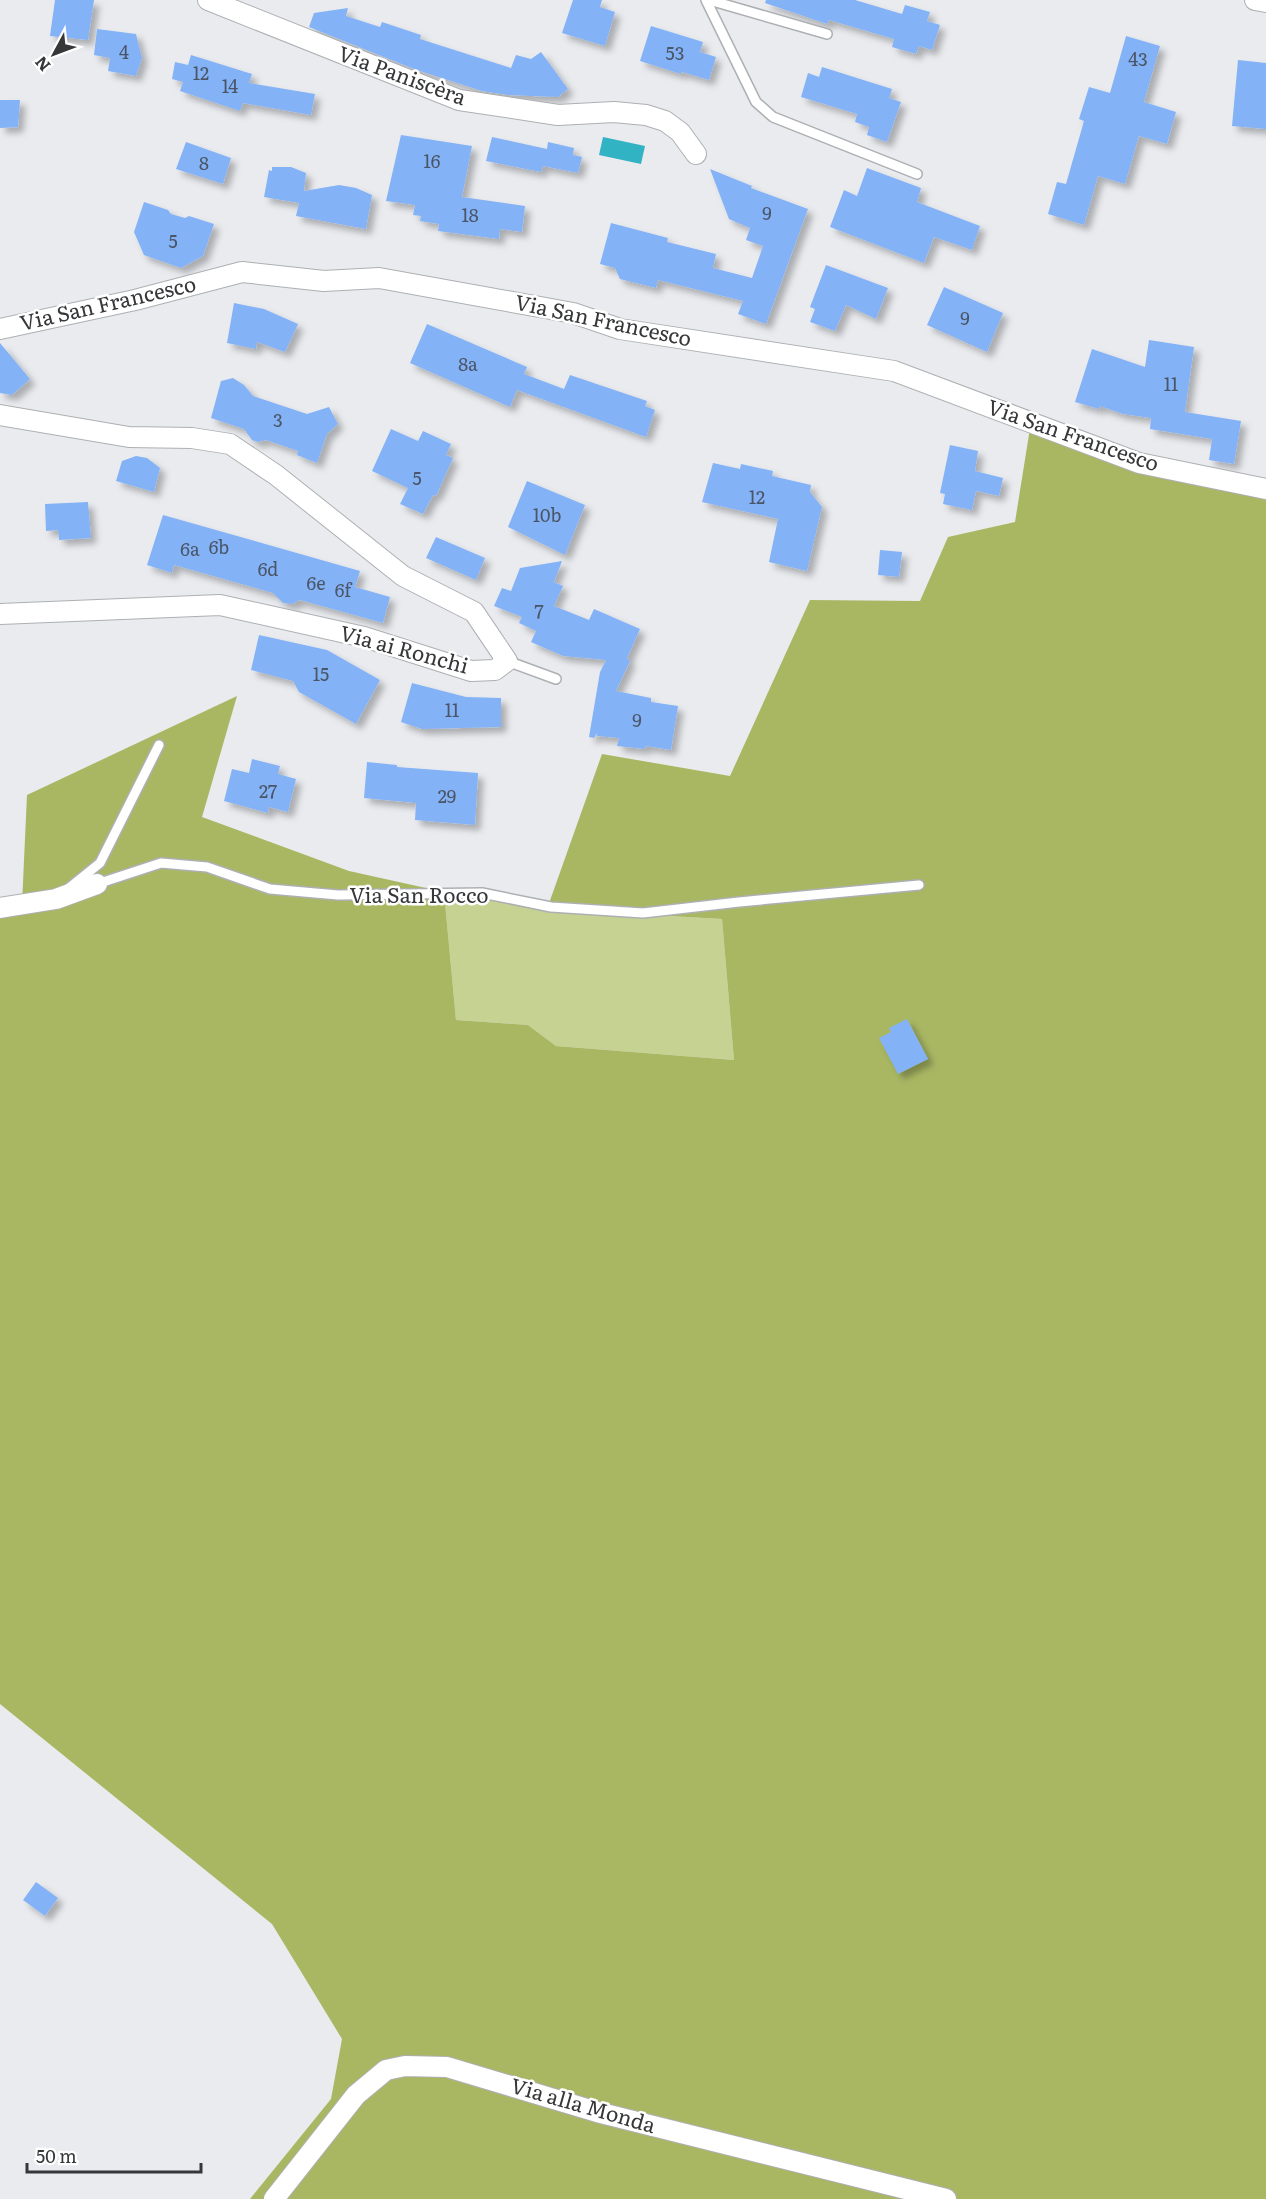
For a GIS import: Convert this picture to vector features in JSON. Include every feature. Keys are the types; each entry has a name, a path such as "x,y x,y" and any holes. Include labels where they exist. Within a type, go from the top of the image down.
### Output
{"street":[{"name":"Via Paniscèra","path":"208,0 459,100 558,115 614,112 646,115 665,121 681,132 696,154"},
{"path":"1254,0 1266,2"},
{"name":"Via San Francesco","path":"0,329 135,300 242,272 324,281 379,278 573,313 620,329 894,371 1139,463 1266,489"},
{"name":"Via ai Ronchi","path":"0,415 129,437 192,438 230,444 276,475 403,576 474,612 507,661 495,670 471,671 364,637 220,605 0,614"},
{"name":"Via San Rocco","path":"0,909 56,899 97,884"},
{"name":"Via alla Monda","path":"274,2199 356,2095 386,2070 405,2066 447,2067 597,2112 946,2199"}],"lane":[{"path":"707,0 827,34"},
{"path":"707,0 756,102 773,117 917,174"},
{"path":"507,661 556,679"},
{"path":"56,899 100,863 159,745"},
{"name":"Via San Rocco","path":"97,884 161,863 207,867 270,889 338,895 483,893 551,908 643,913 919,885"}],"green space":[{"path":"1031,422 1139,463 1266,489 1266,2199 250,2199 331,2099 342,2039 272,1924 0,1704 0,908 22,904 27,795 237,696 202,817 349,871 444,892 456,1020 528,1025 556,1046 734,1060 722,919 547,909 602,754 730,776 810,600 920,601 948,537 1015,522"},
{"path":"444,892 547,909 722,919 734,1060 556,1046 528,1025 456,1020"}],"water":[{"path":"603,137 645,146 641,164 599,155"}],"building":[{"path":"55,0 94,0 88,40 50,36"},
{"path":"573,0 602,0 600,7 615,12 605,46 562,33"},
{"path":"766,0 855,0 902,14 905,5 930,12 927,21 940,25 932,50 919,46 916,54 892,47 894,39 829,20 827,24 765,3"},
{"path":"348,8 346,16 380,27 382,22 421,35 420,39 511,68 516,55 531,59 541,52 568,89 558,97 508,95 482,91 414,69 309,27 314,13"},
{"path":"651,26 703,42 700,52 716,57 709,80 640,61"},
{"path":"97,29 136,34 142,58 136,76 108,71 110,58 94,55"},
{"path":"1126,36 1160,46 1144,102 1176,112 1167,144 1139,136 1125,184 1098,176 1084,225 1048,214 1057,182 1066,184 1084,121 1079,119 1089,87 1110,93"},
{"path":"191,55 252,74 249,83 315,94 311,115 243,103 240,111 180,91 183,82 172,79 175,62 188,65"},
{"path":"1238,60 1266,63 1266,129 1232,126"},
{"path":"822,67 892,89 889,98 901,102 887,142 867,135 869,127 855,122 857,114 801,97 808,73 819,77"},
{"path":"0,100 20,100 18,127 0,128"},
{"path":"401,135 472,146 462,197 525,206 522,232 500,229 499,239 438,231 439,224 420,221 421,216 413,215 415,205 386,201"},
{"path":"492,137 547,149 548,142 574,148 573,155 582,157 578,173 543,166 541,172 486,161"},
{"path":"186,142 231,158 223,184 176,169"},
{"path":"272,167 291,167 306,173 304,191 339,185 356,188 372,195 366,229 296,216 299,203 264,197 269,170 272,171"},
{"path":"867,168 921,188 917,202 980,226 972,250 934,237 924,263 830,227 844,190 857,196"},
{"path":"710,169 752,186 751,188 808,209 766,324 738,314 743,301 658,280 656,288 620,279 615,268 600,264 611,223 668,238 667,242 716,254 713,268 752,278 763,246 746,240 750,228 729,219"},
{"path":"144,202 168,210 171,214 185,218 189,216 214,224 203,256 181,268 144,255 134,232"},
{"path":"826,265 888,288 876,319 846,305 835,331 810,322 815,309 810,307"},
{"path":"944,287 1003,313 987,352 927,325"},
{"path":"234,303 264,309 298,324 285,352 257,342 256,349 227,343"},
{"path":"427,324 527,367 524,374 564,389 570,375 647,401 645,406 655,410 646,437 517,390 510,407 410,363"},
{"path":"1149,340 1194,347 1185,412 1241,421 1234,464 1209,460 1212,439 1150,429 1151,418 1123,414 1100,406 1099,409 1075,402 1092,349 1145,367"},
{"path":"0,343 30,379 12,395 0,393"},
{"path":"233,378 244,385 253,396 307,414 329,407 338,424 327,434 317,463 297,455 298,451 266,440 258,442 252,440 244,429 211,418 221,381"},
{"path":"391,429 418,441 423,431 451,444 446,455 453,458 436,496 433,495 423,514 400,504 408,488 372,471"},
{"path":"950,445 978,451 975,471 1003,478 999,496 976,491 972,510 943,504 945,494 940,493"},
{"path":"136,456 147,458 160,468 154,492 116,481 122,461"},
{"path":"713,463 740,469 741,464 773,471 772,476 811,485 810,492 822,507 807,571 769,562 778,519 702,502"},
{"path":"527,481 585,505 565,555 508,527"},
{"path":"88,502 91,538 59,540 58,530 46,531 45,504"},
{"path":"163,515 360,571 355,587 390,597 383,623 300,600 292,604 283,603 273,593 174,565 172,573 147,565"},
{"path":"436,537 485,558 476,580 426,558"},
{"path":"880,550 902,552 899,577 878,575"},
{"path":"562,561 554,582 563,586 554,606 589,620 594,609 640,629 627,658 630,661 616,691 651,698 651,702 678,706 671,750 646,746 645,749 617,746 619,738 597,736 597,733 594,738 589,737 600,672 606,660 563,656 531,642 536,631 519,623 522,617 494,606 502,588 511,591 520,568"},
{"path":"259,635 327,650 380,680 356,724 299,692 293,681 251,670"},
{"path":"412,683 466,697 501,698 501,727 422,729 401,722"},
{"path":"252,759 280,766 278,774 296,779 288,812 269,807 268,813 224,801 232,769 249,773"},
{"path":"367,762 397,765 397,767 478,773 475,825 415,820 416,803 364,798"},
{"path":"907,1019 928,1059 898,1074 879,1038 891,1032 889,1028"},
{"path":"36,1882 58,1898 45,1916 23,1900"}]}
